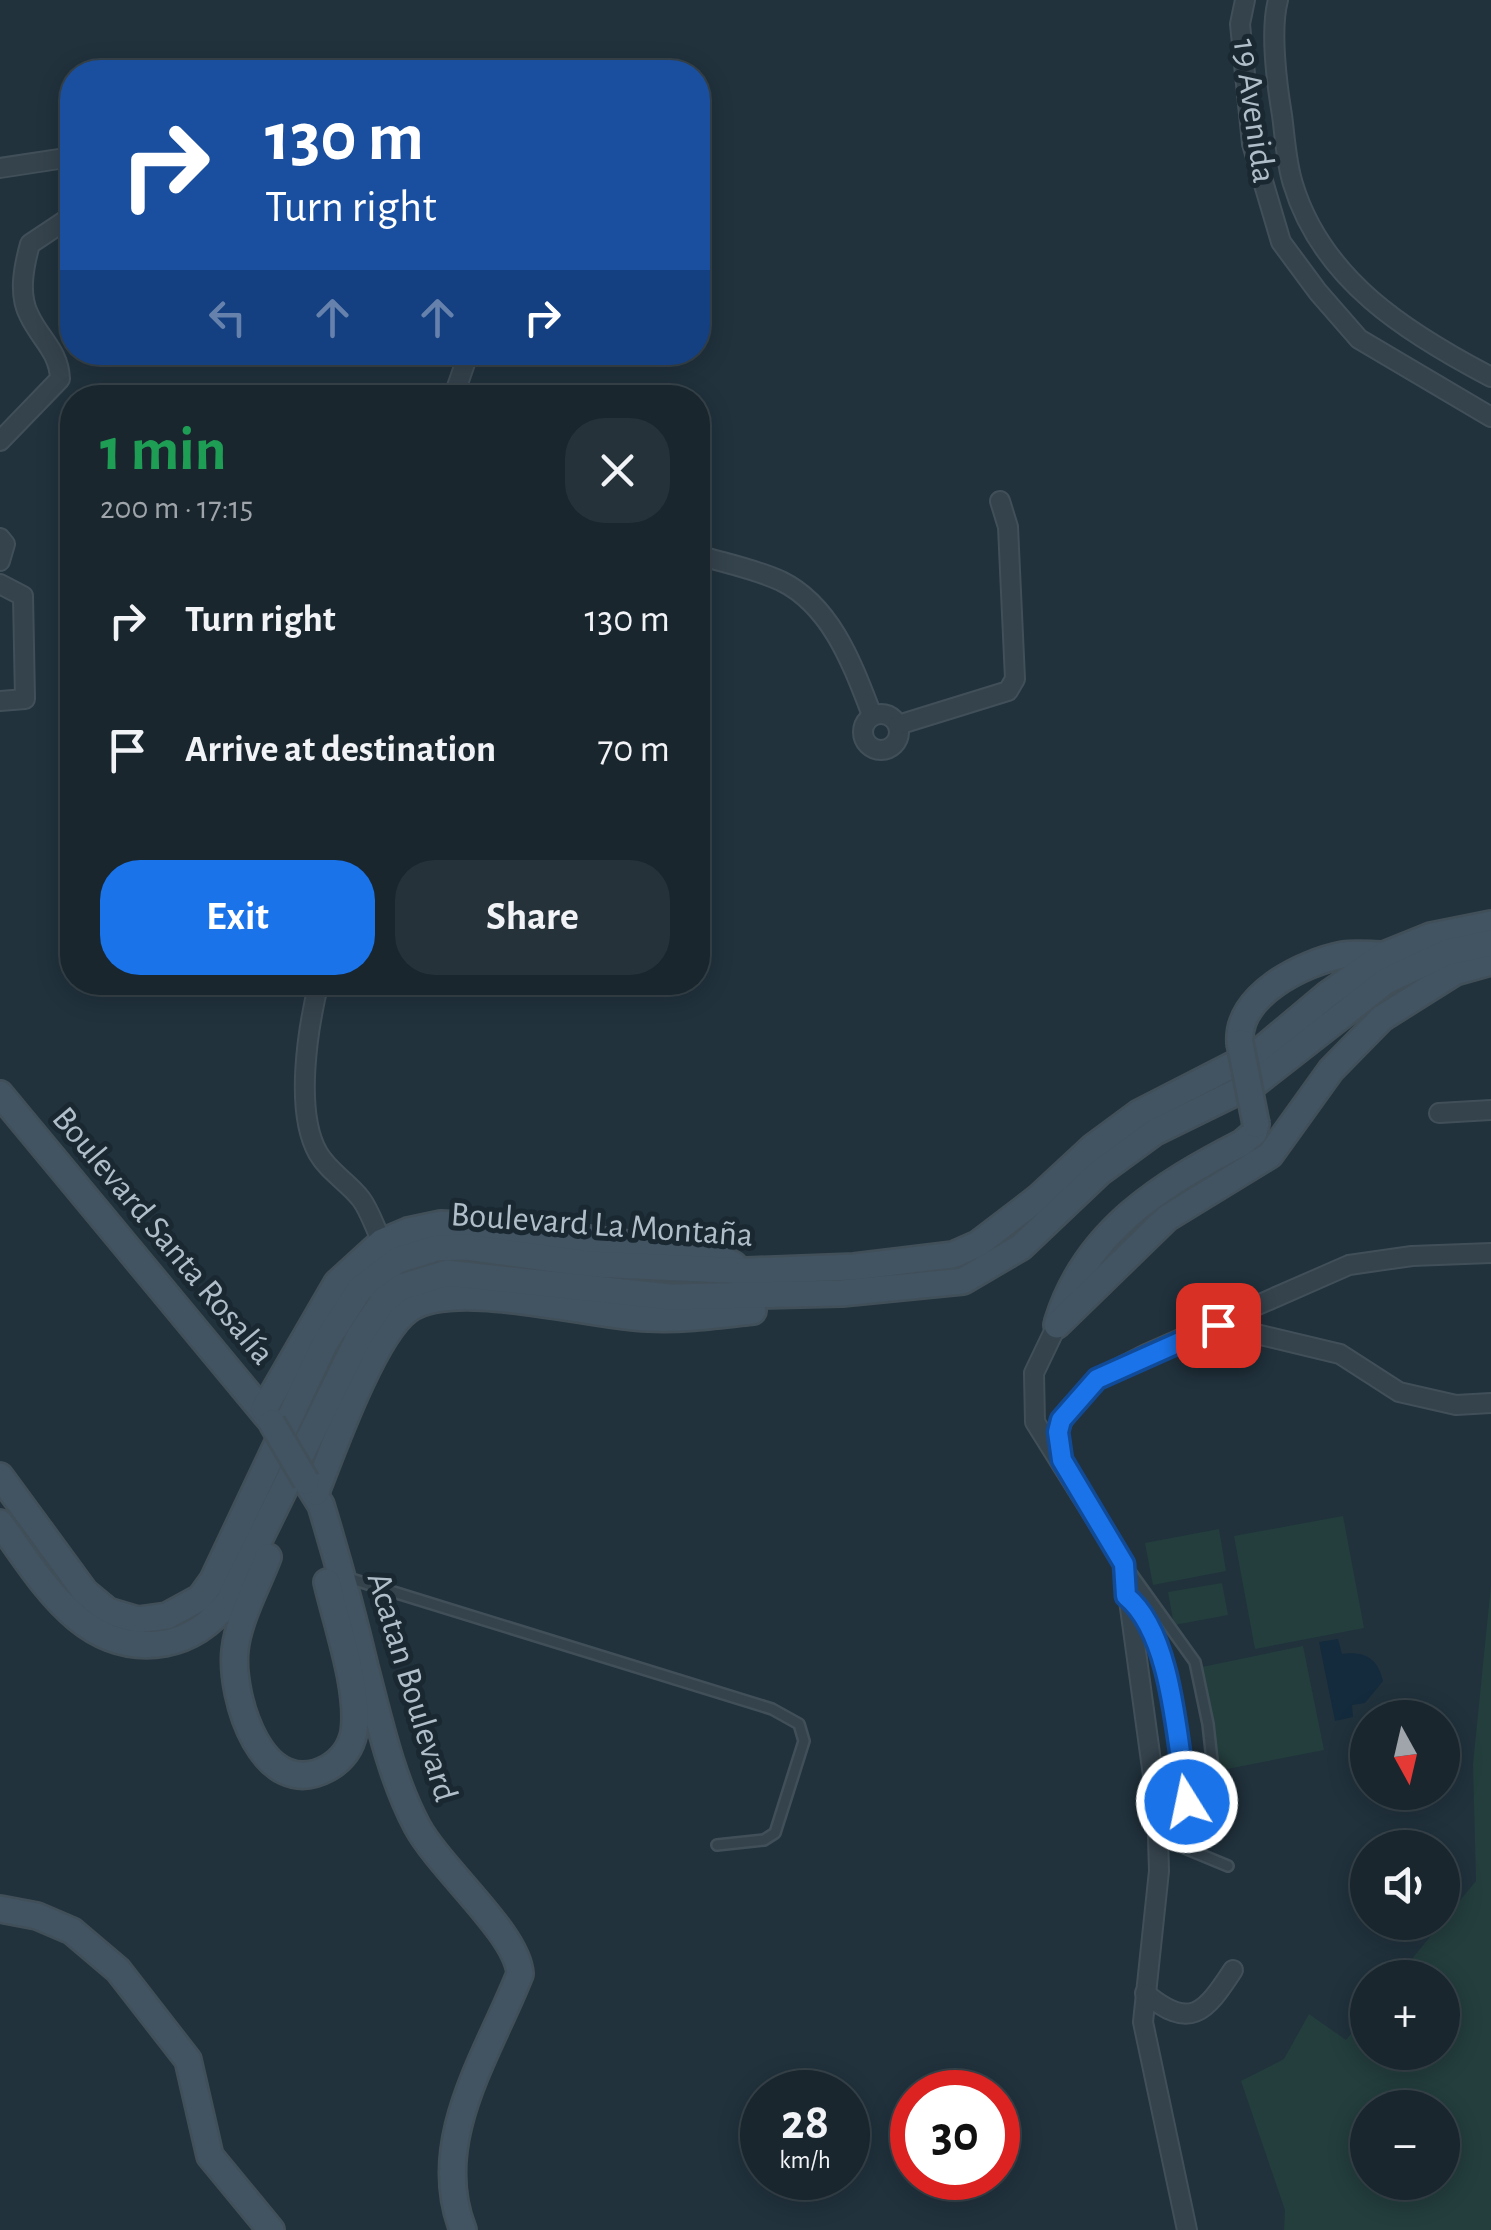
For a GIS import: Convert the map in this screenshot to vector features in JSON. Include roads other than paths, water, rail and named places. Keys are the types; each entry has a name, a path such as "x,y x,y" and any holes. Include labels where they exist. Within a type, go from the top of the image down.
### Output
{"main road":[{"name":"Boulevard La Montaña","path":"277,1416 346,1308 382,1270 410,1254 466,1246 588,1264 747,1271 916,1262 952,1255 978,1244 1138,1113 1260,1051 1328,994 1384,955 1431,936 1491,924"},
{"name":"Boulevard La Montaña","path":"273,1518 370,1318 392,1294 424,1277 469,1274 671,1296 775,1295 964,1281 1021,1247 1100,1173 1155,1132 1268,1074 1386,981 1448,952 1491,942"},
{"path":"1056,1325 1068,1290 1126,1217 1157,1190 1254,1134 1256,1124 1240,1042 1239,1025 1245,1014 1284,980 1343,955 1384,955"},
{"path":"1056,1325 1167,1218 1270,1154 1331,1070 1382,1018 1455,972 1491,962"},
{"name":"Boulevard Santa Rosalía","path":"0,1094 277,1416 311,1486"},
{"path":"0,1476 96,1602 119,1616 156,1619 189,1606 207,1589 332,1291 382,1242 408,1230 441,1224 494,1227 715,1255 747,1271"},
{"path":"273,1518 274,1541 236,1644 238,1679 252,1732 264,1756 284,1772 312,1775 344,1754 354,1730 354,1706 311,1486 394,1324 420,1303 461,1295 620,1316 683,1318 753,1312 775,1295"},
{"name":"Acatan Boulevard","path":"311,1486 343,1577 380,1728 417,1825 446,1869 509,1939 519,1958 520,1974 455,2133 450,2171 452,2199 463,2230"},
{"path":"0,1523 74,1618 110,1638 147,1645 194,1632 220,1613 273,1518"},
{"path":"0,1909 37,1916 72,1931 118,1970 188,2060 210,2156 271,2230"}],"street":[{"name":"19 Avenida","path":"1245,0 1240,24 1252,144 1281,242 1360,339 1491,417"},
{"name":"19 Avenida","path":"1278,0 1279,100 1293,183 1312,228 1334,265 1380,310 1434,347 1491,377"},
{"path":"0,168 60,160"},
{"path":"0,441 60,379 54,352 28,314 24,278 30,244 60,224"},
{"path":"898,725 1008,691 1015,679 1008,526 1000,502"},
{"path":"0,538 5,550 0,562"},
{"path":"710,559 780,581 796,590 839,636 872,716"},
{"path":"0,584 23,596 25,699 0,701"},
{"path":"872,716 890,716 898,725 898,737 891,747 874,749 865,741 862,729 872,716"},
{"path":"316,995 307,1030 305,1078 312,1138 318,1154 362,1200 382,1242"},
{"path":"1439,1112 1491,1110"},
{"path":"1062,1460 1058,1432 1061,1420 1097,1379 1282,1292 1349,1265 1412,1256 1491,1252"},
{"path":"1056,1325 1034,1373 1035,1422 1124,1564 1157,1804 1159,1871 1143,2022 1187,2230"},
{"path":"1218,1325 1340,1354 1399,1392 1456,1404 1491,1403"},
{"path":"1126,1596 1139,1606 1152,1628 1162,1658 1187,1802 1176,1810 1157,1804"},
{"path":"1145,1993 1168,2012 1192,2013 1211,2004 1233,1970"}],"lane":[{"path":"1124,1564 1153,1599 1194,1662 1208,1724 1216,1796 1206,1805 1192,1806 1187,1802"},
{"path":"343,1577 772,1709 799,1724 804,1742 775,1833 764,1840 717,1845"},
{"path":"1158,1837 1228,1866"}],"water":[{"path":"1338,1639 1342,1654 1369,1658 1378,1667 1383,1681 1367,1700 1350,1700 1350,1718 1335,1721 1319,1642"}]}
